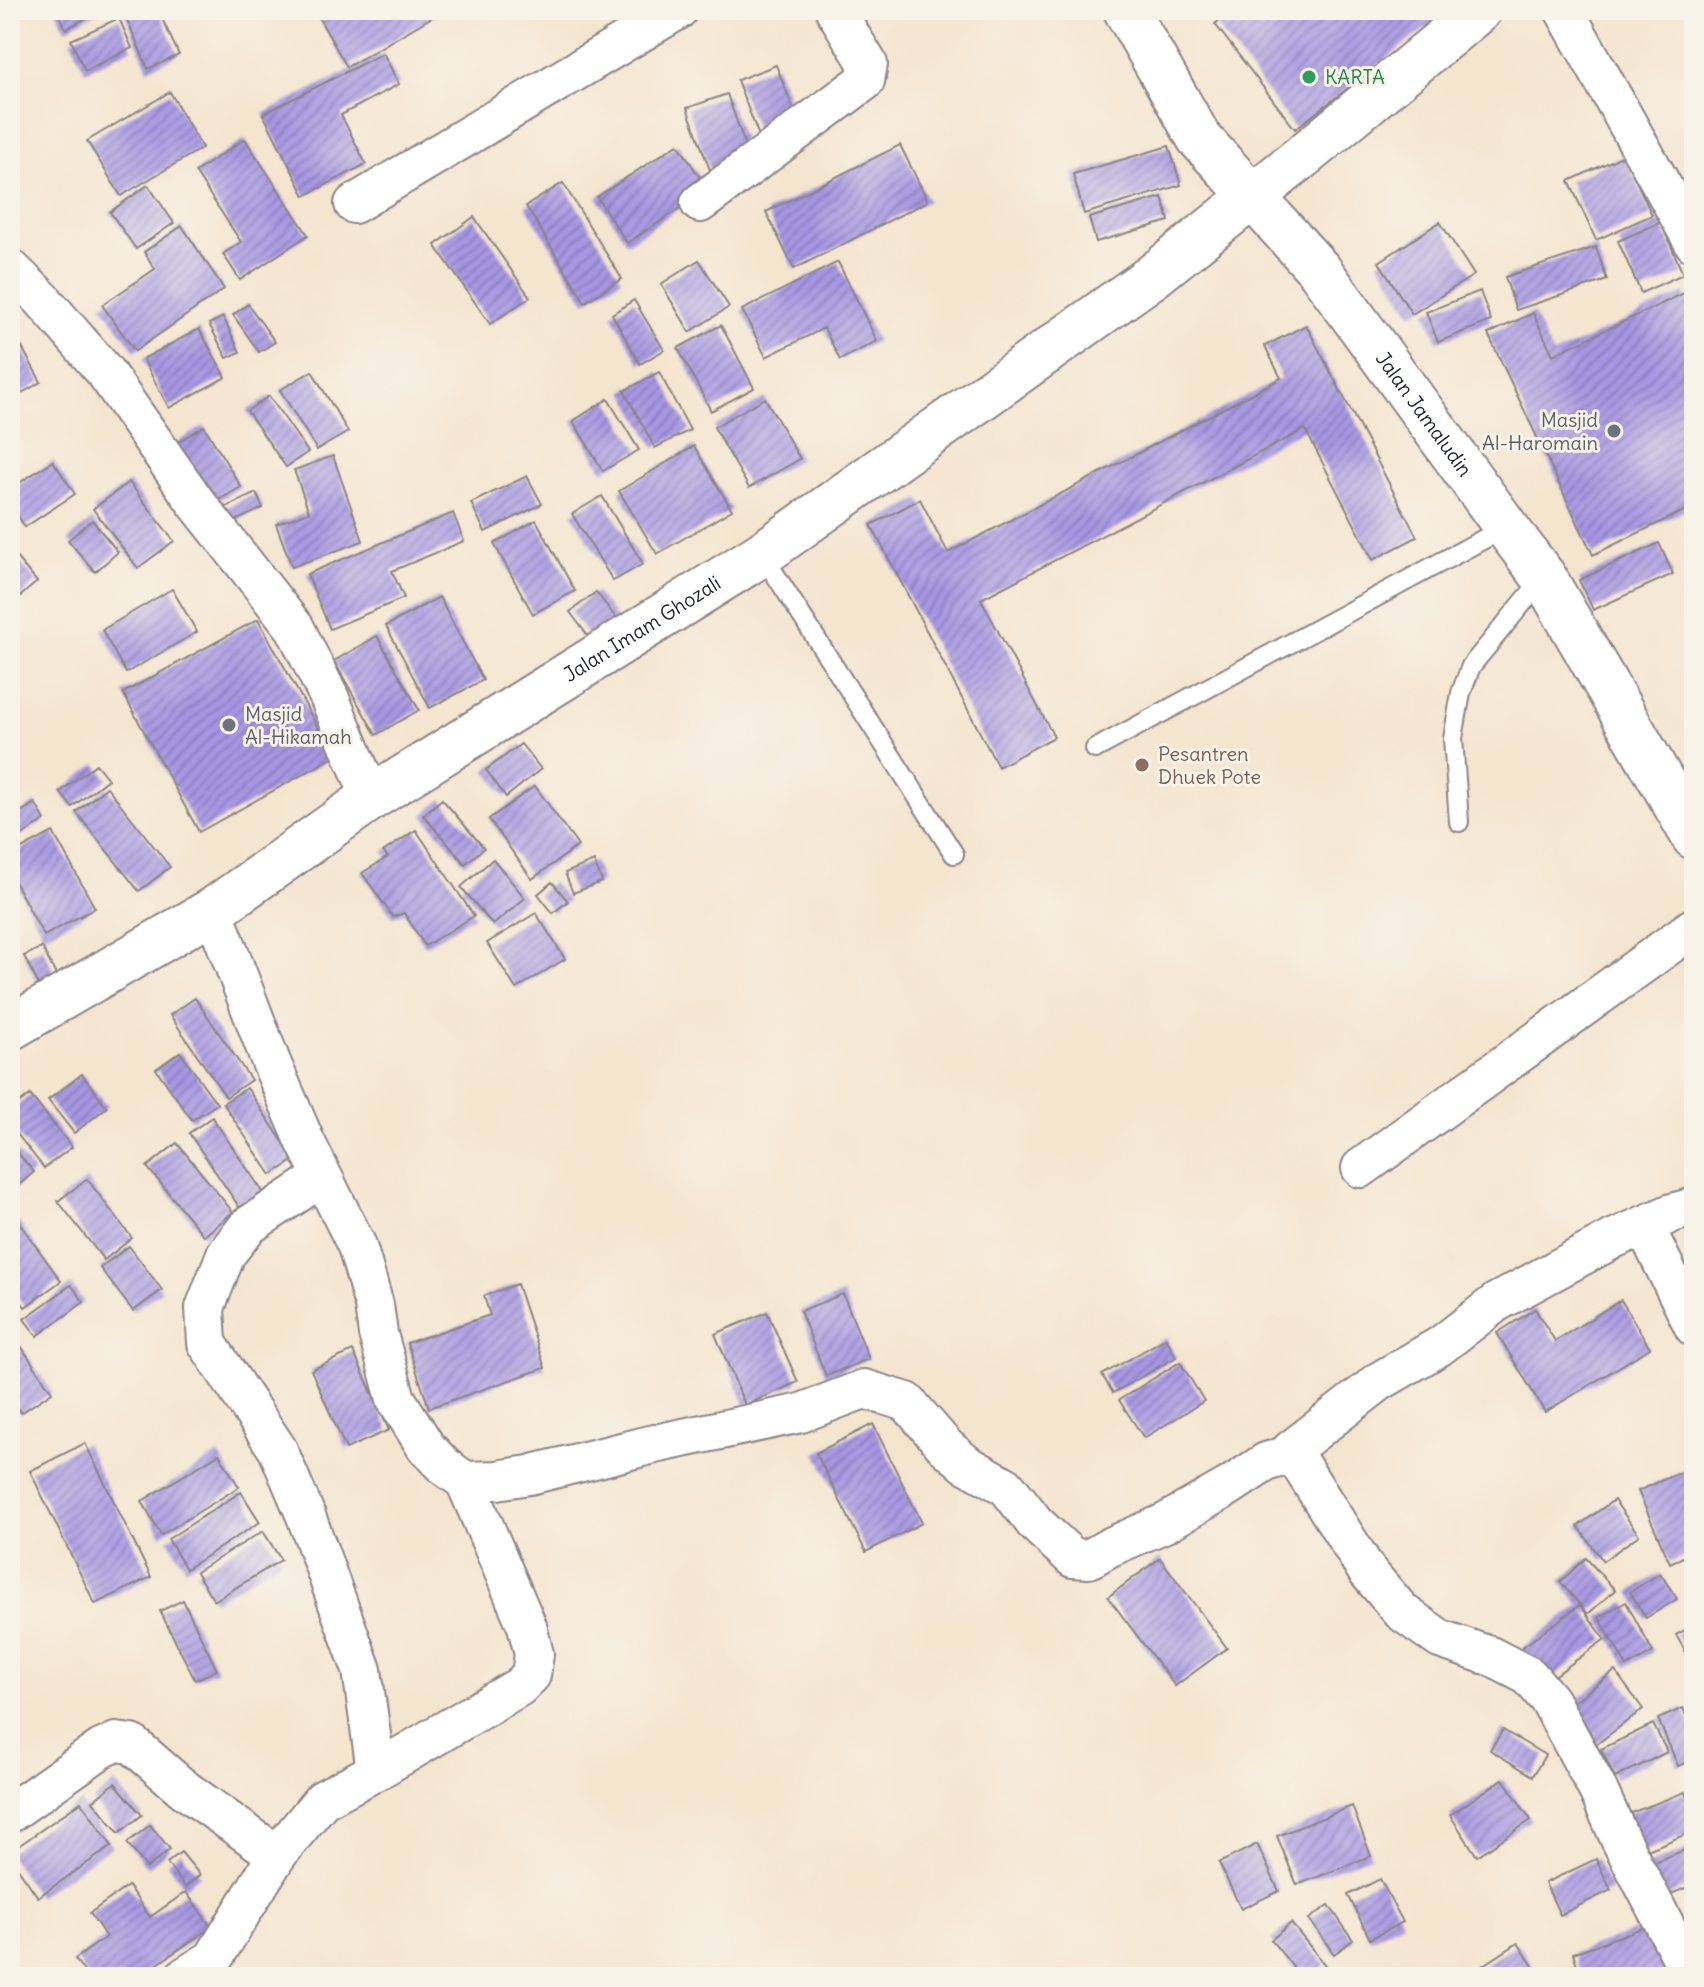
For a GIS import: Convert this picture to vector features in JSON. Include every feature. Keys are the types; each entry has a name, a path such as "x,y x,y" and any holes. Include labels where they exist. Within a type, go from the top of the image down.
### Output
{"street":[{"path":"354,204 678,10"},
{"path":"700,203 865,81 868,64 835,10"},
{"name":"Jalan Jamaludin","path":"1126,10 1199,138 1320,271 1544,577 1694,837"},
{"name":"Jalan Imam Ghozali","path":"10,1028 213,910 371,798 762,554 1153,276 1479,10"},
{"path":"1564,10 1694,243"},
{"path":"10,268 42,299 105,372 195,501 295,628 330,699 371,798"},
{"path":"184,1977 213,1959 277,1855 322,1800 519,1687 531,1675 534,1654 527,1626 465,1481 444,1466 426,1447 396,1399 357,1246 322,1177 271,1062 213,910"},
{"path":"1361,1168 1694,927"},
{"path":"322,1177 248,1226 226,1254 205,1308 207,1343 278,1450 306,1516 362,1670 376,1771"},
{"path":"465,1481 529,1475 801,1413 864,1389 907,1402 945,1446 966,1464 1007,1487 1035,1523 1073,1558 1089,1559 1165,1523 1266,1462 1288,1455 1327,1420 1380,1381 1440,1346 1497,1302 1613,1239 1672,1213 1694,1207"},
{"path":"1644,1225 1694,1327"},
{"path":"1291,1450 1367,1571 1402,1612 1440,1639 1490,1656 1529,1676 1550,1701 1692,1977"},
{"path":"10,1813 101,1749 116,1742 132,1744 184,1789 277,1855"}],"lane":[{"path":"1095,749 1506,527"},
{"path":"762,554 954,854"},
{"path":"1459,822 1453,738 1461,693 1471,666 1544,577"}],"building":[{"path":"56,10 102,10 66,29"},
{"path":"123,10 158,10 179,55 148,69"},
{"path":"325,10 444,10 347,67 317,15"},
{"name":"KARTA","path":"1233,10 1449,10 1295,129 1215,24"},
{"path":"119,18 132,48 85,71 71,40"},
{"path":"383,53 399,84 341,115 366,164 305,196 263,114"},
{"path":"776,65 798,121 759,136 737,80"},
{"path":"170,92 202,148 121,196 87,141"},
{"path":"727,94 749,156 710,170 687,108"},
{"path":"245,139 308,235 240,280 223,254 241,242 195,172"},
{"path":"678,144 708,190 627,243 597,197"},
{"path":"900,145 928,201 794,269 766,212"},
{"path":"1169,146 1181,185 1084,214 1073,174"},
{"path":"1624,155 1652,215 1596,240 1569,181"},
{"path":"563,183 622,279 585,302 526,206"},
{"path":"148,185 174,223 136,249 110,212"},
{"path":"1162,197 1169,221 1096,242 1089,218"},
{"path":"474,217 530,297 490,324 435,245"},
{"path":"1440,222 1474,275 1412,314 1379,262"},
{"path":"1661,222 1683,274 1641,293 1618,241"},
{"path":"182,226 224,289 135,351 102,305 155,269 144,252"},
{"path":"1596,247 1607,280 1516,310 1505,277"},
{"path":"699,260 729,307 690,332 661,284"},
{"path":"838,262 877,341 840,360 824,328 766,357 742,310"},
{"path":"1480,291 1491,321 1438,342 1426,312"},
{"name":"Masjid Al-Haromain","path":"1684,293 1694,314 1694,506 1593,555 1488,334 1533,313 1553,355"},
{"path":"634,300 664,350 640,364 612,314"},
{"path":"248,304 275,342 259,352 233,315"},
{"path":"223,317 240,352 227,358 209,324"},
{"path":"721,325 754,388 711,411 678,348"},
{"path":"1306,325 1417,537 1373,560 1305,429 981,599 1054,737 998,767 871,525 920,499 948,553 1281,378 1265,346"},
{"path":"199,329 226,377 169,408 143,359"},
{"path":"19,342 41,382 10,400 10,347"},
{"path":"312,371 348,432 317,450 280,390"},
{"path":"659,372 690,430 655,448 624,391"},
{"path":"269,396 308,452 286,467 247,411"},
{"path":"765,398 800,459 749,488 714,427"},
{"path":"608,399 639,450 603,471 573,421"},
{"path":"204,426 241,487 212,504 175,444"},
{"path":"694,446 732,510 657,554 619,491"},
{"path":"333,456 363,541 292,567 276,524 309,512 294,470"},
{"path":"53,461 75,494 25,527 10,503 10,489"},
{"path":"527,476 542,504 485,532 471,503"},
{"path":"129,482 174,541 138,568 93,509"},
{"path":"256,493 263,508 229,524 222,509"},
{"path":"602,496 643,564 613,581 572,514"},
{"path":"453,513 464,541 392,571 404,598 330,629 307,574"},
{"path":"92,520 118,552 95,572 68,540"},
{"path":"536,520 575,591 533,614 494,544"},
{"path":"1659,543 1673,574 1593,610 1579,580"},
{"path":"10,550 37,582 10,605"},
{"path":"172,589 197,632 126,673 102,630"},
{"path":"596,592 617,619 591,640 570,612"},
{"path":"439,597 483,680 430,708 386,626"},
{"name":"Masjid Al-Hikamah","path":"258,619 334,757 199,832 123,693"},
{"path":"377,636 419,710 376,735 334,661"},
{"path":"521,744 541,769 506,797 486,770"},
{"path":"96,764 108,779 72,807 60,792"},
{"path":"535,786 578,846 532,879 489,819"},
{"path":"107,787 170,867 139,891 76,812"},
{"path":"442,799 484,848 465,864 423,815"},
{"path":"35,803 45,820 10,843 10,819"},
{"path":"416,830 474,916 425,946 404,913 393,917 362,873 388,857 383,852"},
{"path":"53,832 95,908 44,936 10,874 10,855"},
{"path":"493,859 525,898 493,925 461,887"},
{"path":"594,861 602,882 573,893 565,873"},
{"path":"552,882 568,901 553,913 538,894"},
{"path":"536,913 565,959 516,989 487,943"},
{"path":"42,947 57,977 40,987 24,956"},
{"path":"195,998 251,1080 226,1097 170,1015"},
{"path":"180,1052 217,1104 192,1120 156,1069"},
{"path":"82,1074 107,1107 74,1133 48,1100"},
{"path":"247,1088 295,1160 271,1175 223,1103"},
{"path":"30,1095 72,1147 44,1168 10,1125 10,1111"},
{"path":"212,1117 263,1192 240,1208 189,1133"},
{"path":"177,1143 233,1212 204,1236 147,1167"},
{"path":"10,1144 34,1172 10,1193"},
{"path":"87,1179 132,1238 104,1260 58,1201"},
{"path":"15,1217 61,1281 25,1307 10,1286 10,1220"},
{"path":"129,1246 162,1290 133,1311 100,1268"},
{"path":"517,1284 545,1368 429,1408 407,1343 490,1315 484,1296"},
{"path":"71,1285 84,1302 37,1336 24,1319"},
{"path":"843,1294 869,1359 826,1376 800,1311"},
{"path":"1621,1300 1650,1348 1545,1412 1497,1333 1535,1309 1555,1341"},
{"path":"767,1312 798,1382 745,1405 715,1334"},
{"path":"10,1330 52,1392 21,1413 10,1396"},
{"path":"1166,1338 1176,1357 1113,1393 1102,1375"},
{"path":"353,1351 389,1430 346,1449 311,1370"},
{"path":"1180,1362 1204,1401 1144,1438 1119,1400"},
{"path":"873,1424 922,1523 866,1552 816,1453"},
{"path":"85,1443 151,1577 95,1604 30,1471"},
{"path":"219,1454 239,1487 161,1535 142,1501"},
{"path":"1694,1466 1694,1552 1670,1563 1638,1491"},
{"path":"241,1492 260,1522 186,1569 168,1539"},
{"path":"1614,1500 1639,1535 1603,1561 1578,1526"},
{"path":"263,1531 281,1560 214,1601 196,1572"},
{"path":"1160,1558 1227,1648 1175,1686 1108,1597"},
{"path":"1586,1558 1615,1590 1588,1614 1560,1582"},
{"path":"1660,1573 1677,1599 1646,1618 1630,1592"},
{"path":"183,1600 217,1670 195,1680 160,1611"},
{"path":"1626,1602 1653,1652 1627,1667 1599,1617"},
{"path":"1580,1605 1605,1639 1545,1683 1520,1649"},
{"path":"1694,1625 1694,1667 1676,1635"},
{"path":"1615,1671 1643,1709 1589,1750 1560,1712"},
{"path":"1683,1708 1694,1734 1694,1759 1678,1766 1658,1719"},
{"path":"1653,1724 1667,1752 1615,1778 1601,1749"},
{"path":"1503,1730 1545,1755 1533,1776 1490,1750"},
{"path":"1503,1779 1531,1820 1477,1856 1450,1815"},
{"path":"115,1783 142,1815 119,1833 93,1801"},
{"path":"1685,1792 1694,1816 1694,1831 1638,1854 1623,1816"},
{"path":"81,1802 112,1846 38,1897 10,1857 10,1852"},
{"path":"1352,1806 1371,1856 1297,1885 1277,1836"},
{"path":"150,1825 170,1849 147,1868 127,1843"},
{"path":"1257,1844 1279,1891 1241,1909 1219,1863"},
{"path":"1694,1846 1694,1885 1658,1899 1645,1866"},
{"path":"181,1852 200,1875 185,1887 167,1863"},
{"path":"1596,1859 1611,1890 1560,1915 1545,1883"},
{"path":"1380,1879 1403,1922 1370,1939 1348,1895"},
{"path":"128,1886 150,1917 186,1892 211,1927 139,1977 88,1977 75,1959 106,1937 90,1913"},
{"path":"1329,1905 1353,1940 1334,1954 1309,1919"},
{"path":"1694,1912 1694,1955 1677,1921"},
{"path":"1291,1923 1325,1965 1311,1977 1301,1977 1271,1940"},
{"path":"1656,1923 1676,1977 1581,1977 1573,1953"},
{"path":"1518,1943 1540,1977 1488,1977 1481,1967"}],"place":[{"name":"KARTA","path":"1309,77"},
{"name":"Masjid Al-Haromain","path":"1614,431"},
{"name":"Masjid Al-Hikamah","path":"229,725"},
{"name":"Pesantren Dhuek Pote","path":"1142,765"}]}
